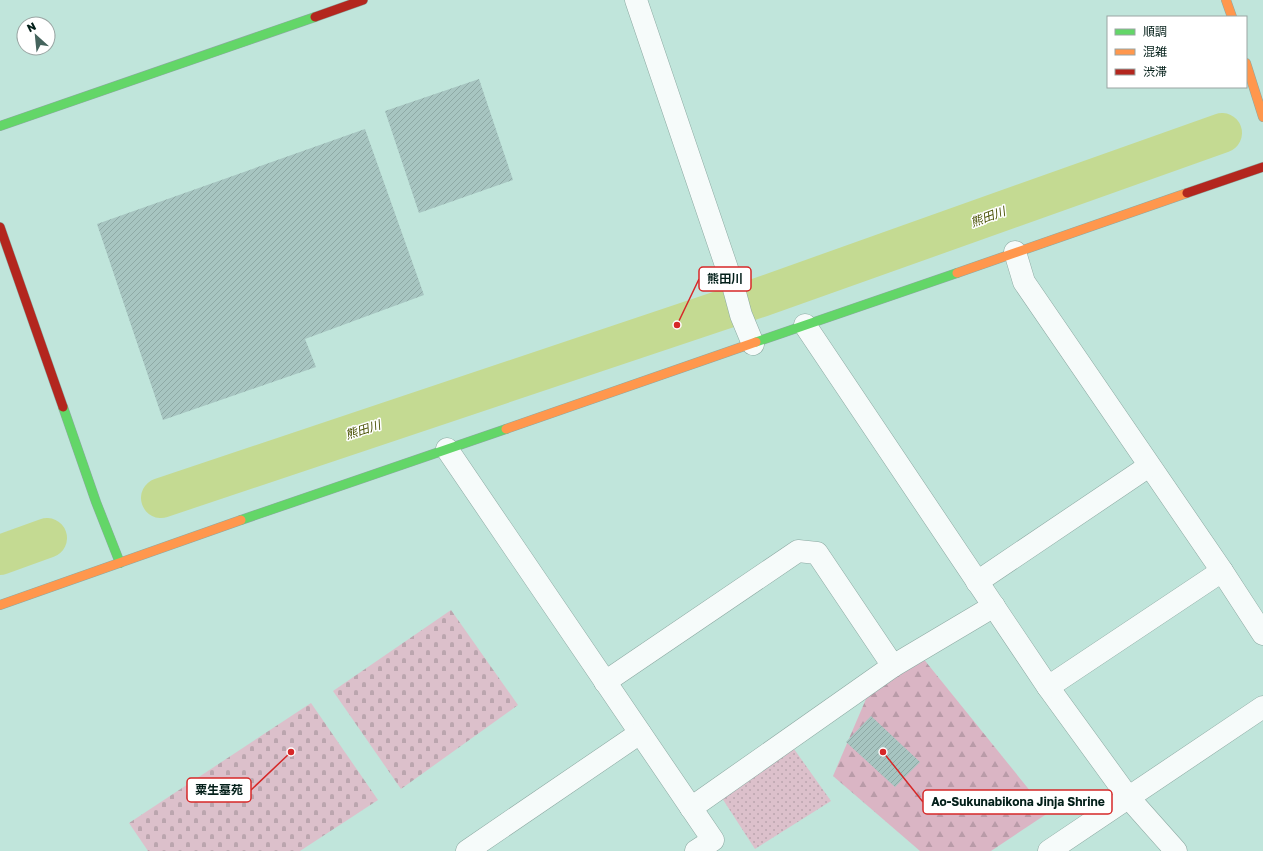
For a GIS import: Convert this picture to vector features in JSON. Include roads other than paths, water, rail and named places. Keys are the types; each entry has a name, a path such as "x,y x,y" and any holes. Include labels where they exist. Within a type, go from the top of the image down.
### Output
{"street":[{"path":"0,126 363,0"},
{"path":"636,0 753,344"},
{"path":"1226,0 1232,16"},
{"path":"1247,66 1263,117"},
{"path":"0,605 120,564 200,534 753,344 1015,252 1263,168"},
{"path":"0,227 96,502 120,564"},
{"path":"1015,252 1024,282 1222,571 1263,634"},
{"path":"805,325 1048,687 1128,797 1176,851"},
{"path":"447,449 712,840 696,851"},
{"path":"977,582 1149,466"},
{"path":"605,682 798,551 816,553 893,666"},
{"path":"1048,687 1222,571"},
{"path":"691,808 893,666 994,606"},
{"path":"1049,851 1263,707"},
{"path":"467,851 640,733"}],"waterway":[{"name":"熊田川","path":"161,498 761,297 1222,133"},
{"name":"熊田川","path":"0,555 47,538"}],"place":[{"name":"熊田川","path":"677,325"},
{"name":"粟生墓苑","path":"291,752"},
{"name":"Ao-Sukunabikona Jinja Shrine","path":"883,752"}]}
